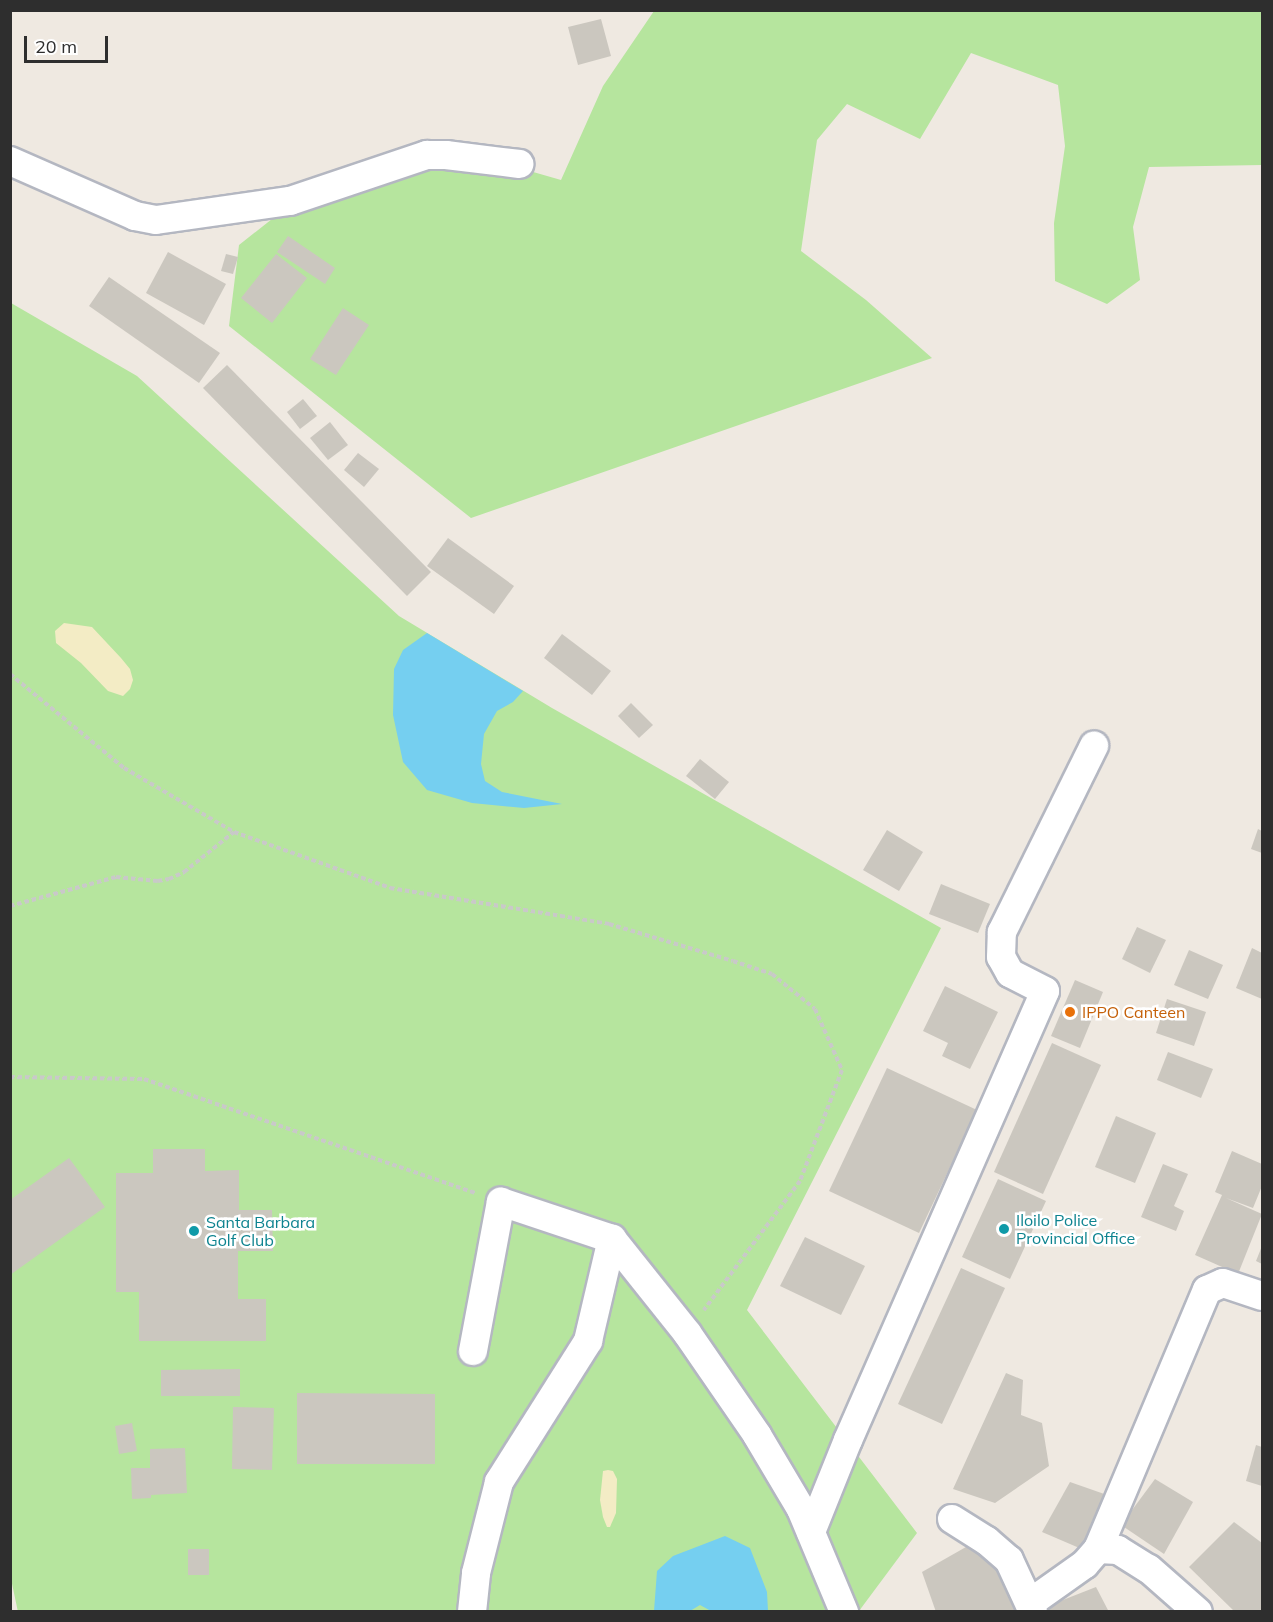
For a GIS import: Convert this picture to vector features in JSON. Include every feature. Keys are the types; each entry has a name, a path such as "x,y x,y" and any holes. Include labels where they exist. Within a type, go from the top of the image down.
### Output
{"street":[{"path":"10,161 135,216 156,220 290,201 428,155 519,164"},
{"path":"811,1532 848,1440 1045,991 1010,973 1001,957 1002,932 1094,746"},
{"path":"472,1351 501,1202 612,1239 687,1333 757,1435 801,1509 844,1611"},
{"path":"472,1611 476,1573 499,1482 588,1341 612,1239"},
{"path":"952,1519 987,1541 1009,1560 1032,1607 1084,1564 1098,1549 1207,1290 1223,1283 1263,1296"},
{"path":"1098,1549 1118,1550 1149,1569 1198,1611"}],"path":[{"path":"10,674 124,768 234,832 390,888 609,924 734,961 772,974 815,1009 842,1070 800,1180 687,1333"},
{"path":"10,906 116,877 158,881 169,879 184,872 234,832"},
{"path":"10,1077 144,1079 501,1202"}],"green space":[{"path":"654,11 1262,11 1262,165 1149,167 1133,227 1140,280 1107,304 1055,281 1054,223 1065,146 1058,85 971,53 920,139 847,104 817,140 801,251 866,300 932,358 471,518 229,326 239,245 315,185 450,148 561,180 603,86"},
{"path":"11,303 137,376 399,616 552,708 941,928 747,1310 917,1533 859,1611 18,1612 11,1579"}],"sand":[{"path":"64,623 92,627 130,669 133,680 130,689 123,696 108,691 81,663 56,643 55,631"},
{"path":"603,1471 613,1471 617,1479 616,1513 610,1527 607,1527 603,1517 600,1500"}],"water":[{"path":"427,633 523,691 513,702 497,711 484,734 481,764 485,781 502,792 562,804 524,808 472,803 427,790 403,762 393,715 394,669 403,650"},
{"path":"725,1536 750,1548 767,1592 768,1611 711,1611 700,1605 690,1611 654,1611 657,1571 673,1556"}],"building":[{"path":"601,19 611,56 578,65 568,27"},
{"path":"288,236 335,268 325,284 277,252"},
{"path":"168,252 226,284 204,325 146,293"},
{"path":"226,254 238,257 233,274 221,271"},
{"path":"276,254 307,278 272,323 241,298"},
{"path":"109,277 220,353 199,383 89,306"},
{"path":"343,308 369,325 336,375 310,359"},
{"path":"227,365 431,572 407,596 203,388"},
{"path":"303,399 317,416 300,429 287,412"},
{"path":"330,422 348,445 328,460 310,438"},
{"path":"358,453 379,469 364,487 344,470"},
{"path":"448,538 514,586 494,614 427,566"},
{"path":"562,634 611,671 592,695 544,658"},
{"path":"631,703 653,725 639,738 618,716"},
{"path":"700,759 729,782 715,799 686,776"},
{"path":"1258,829 1262,831 1262,853 1251,849"},
{"path":"887,830 923,852 899,891 863,870"},
{"path":"941,884 990,904 978,933 929,914"},
{"path":"1137,927 1166,940 1150,973 1122,959"},
{"path":"1252,948 1262,953 1262,999 1236,988"},
{"path":"1189,950 1223,965 1208,999 1174,985"},
{"path":"1075,980 1103,992 1080,1048 1051,1036"},
{"path":"945,986 998,1012 970,1069 942,1056 948,1043 923,1031"},
{"path":"1167,999 1206,1012 1194,1046 1156,1033"},
{"path":"1052,1043 1101,1065 1043,1194 994,1172"},
{"path":"1168,1052 1213,1069 1201,1098 1157,1080"},
{"path":"887,1068 977,1110 919,1233 829,1191"},
{"path":"1116,1116 1156,1133 1135,1183 1095,1167"},
{"name":"Santa Barbara Golf Club","path":"153,1149 205,1149 205,1171 239,1170 239,1210 272,1210 273,1251 238,1251 238,1299 266,1299 266,1341 139,1341 139,1292 116,1292 116,1173 153,1173"},
{"path":"1232,1151 1262,1164 1262,1186 1253,1208 1226,1198 1262,1214 1238,1274 1195,1255 1222,1195 1215,1192"},
{"path":"69,1158 105,1207 10,1275 10,1200"},
{"path":"1163,1164 1188,1174 1174,1206 1184,1211 1176,1231 1141,1217"},
{"name":"Iloilo Police Provincial Office","path":"998,1179 1046,1201 1010,1279 962,1257"},
{"path":"805,1237 865,1266 841,1315 780,1286"},
{"path":"1262,1246 1262,1264 1256,1261"},
{"path":"961,1268 1005,1288 942,1424 898,1404"},
{"path":"240,1369 240,1396 161,1396 161,1370"},
{"path":"1006,1373 1023,1380 1021,1415 1042,1423 1049,1466 995,1503 953,1489"},
{"path":"297,1393 435,1394 435,1464 297,1464"},
{"path":"233,1407 274,1408 272,1470 232,1469"},
{"path":"132,1423 137,1451 119,1454 115,1426"},
{"path":"1256,1445 1262,1447 1262,1486 1246,1481"},
{"path":"185,1448 187,1493 151,1495 151,1498 132,1499 131,1468 150,1468 150,1449"},
{"path":"1155,1479 1193,1502 1164,1554 1121,1525"},
{"path":"1070,1482 1110,1496 1084,1550 1042,1532"},
{"path":"1234,1522 1262,1543 1262,1612 1235,1612 1189,1567"},
{"path":"973,1543 998,1571 1016,1612 936,1612 922,1572"},
{"path":"188,1549 209,1549 209,1575 188,1575"},
{"path":"1096,1587 1109,1612 1041,1612 1040,1609"}],"place":[{"name":"IPPO Canteen","path":"1070,1012"},
{"name":"Iloilo Police Provincial Office","path":"1004,1229"},
{"name":"Santa Barbara Golf Club","path":"194,1231"}]}
